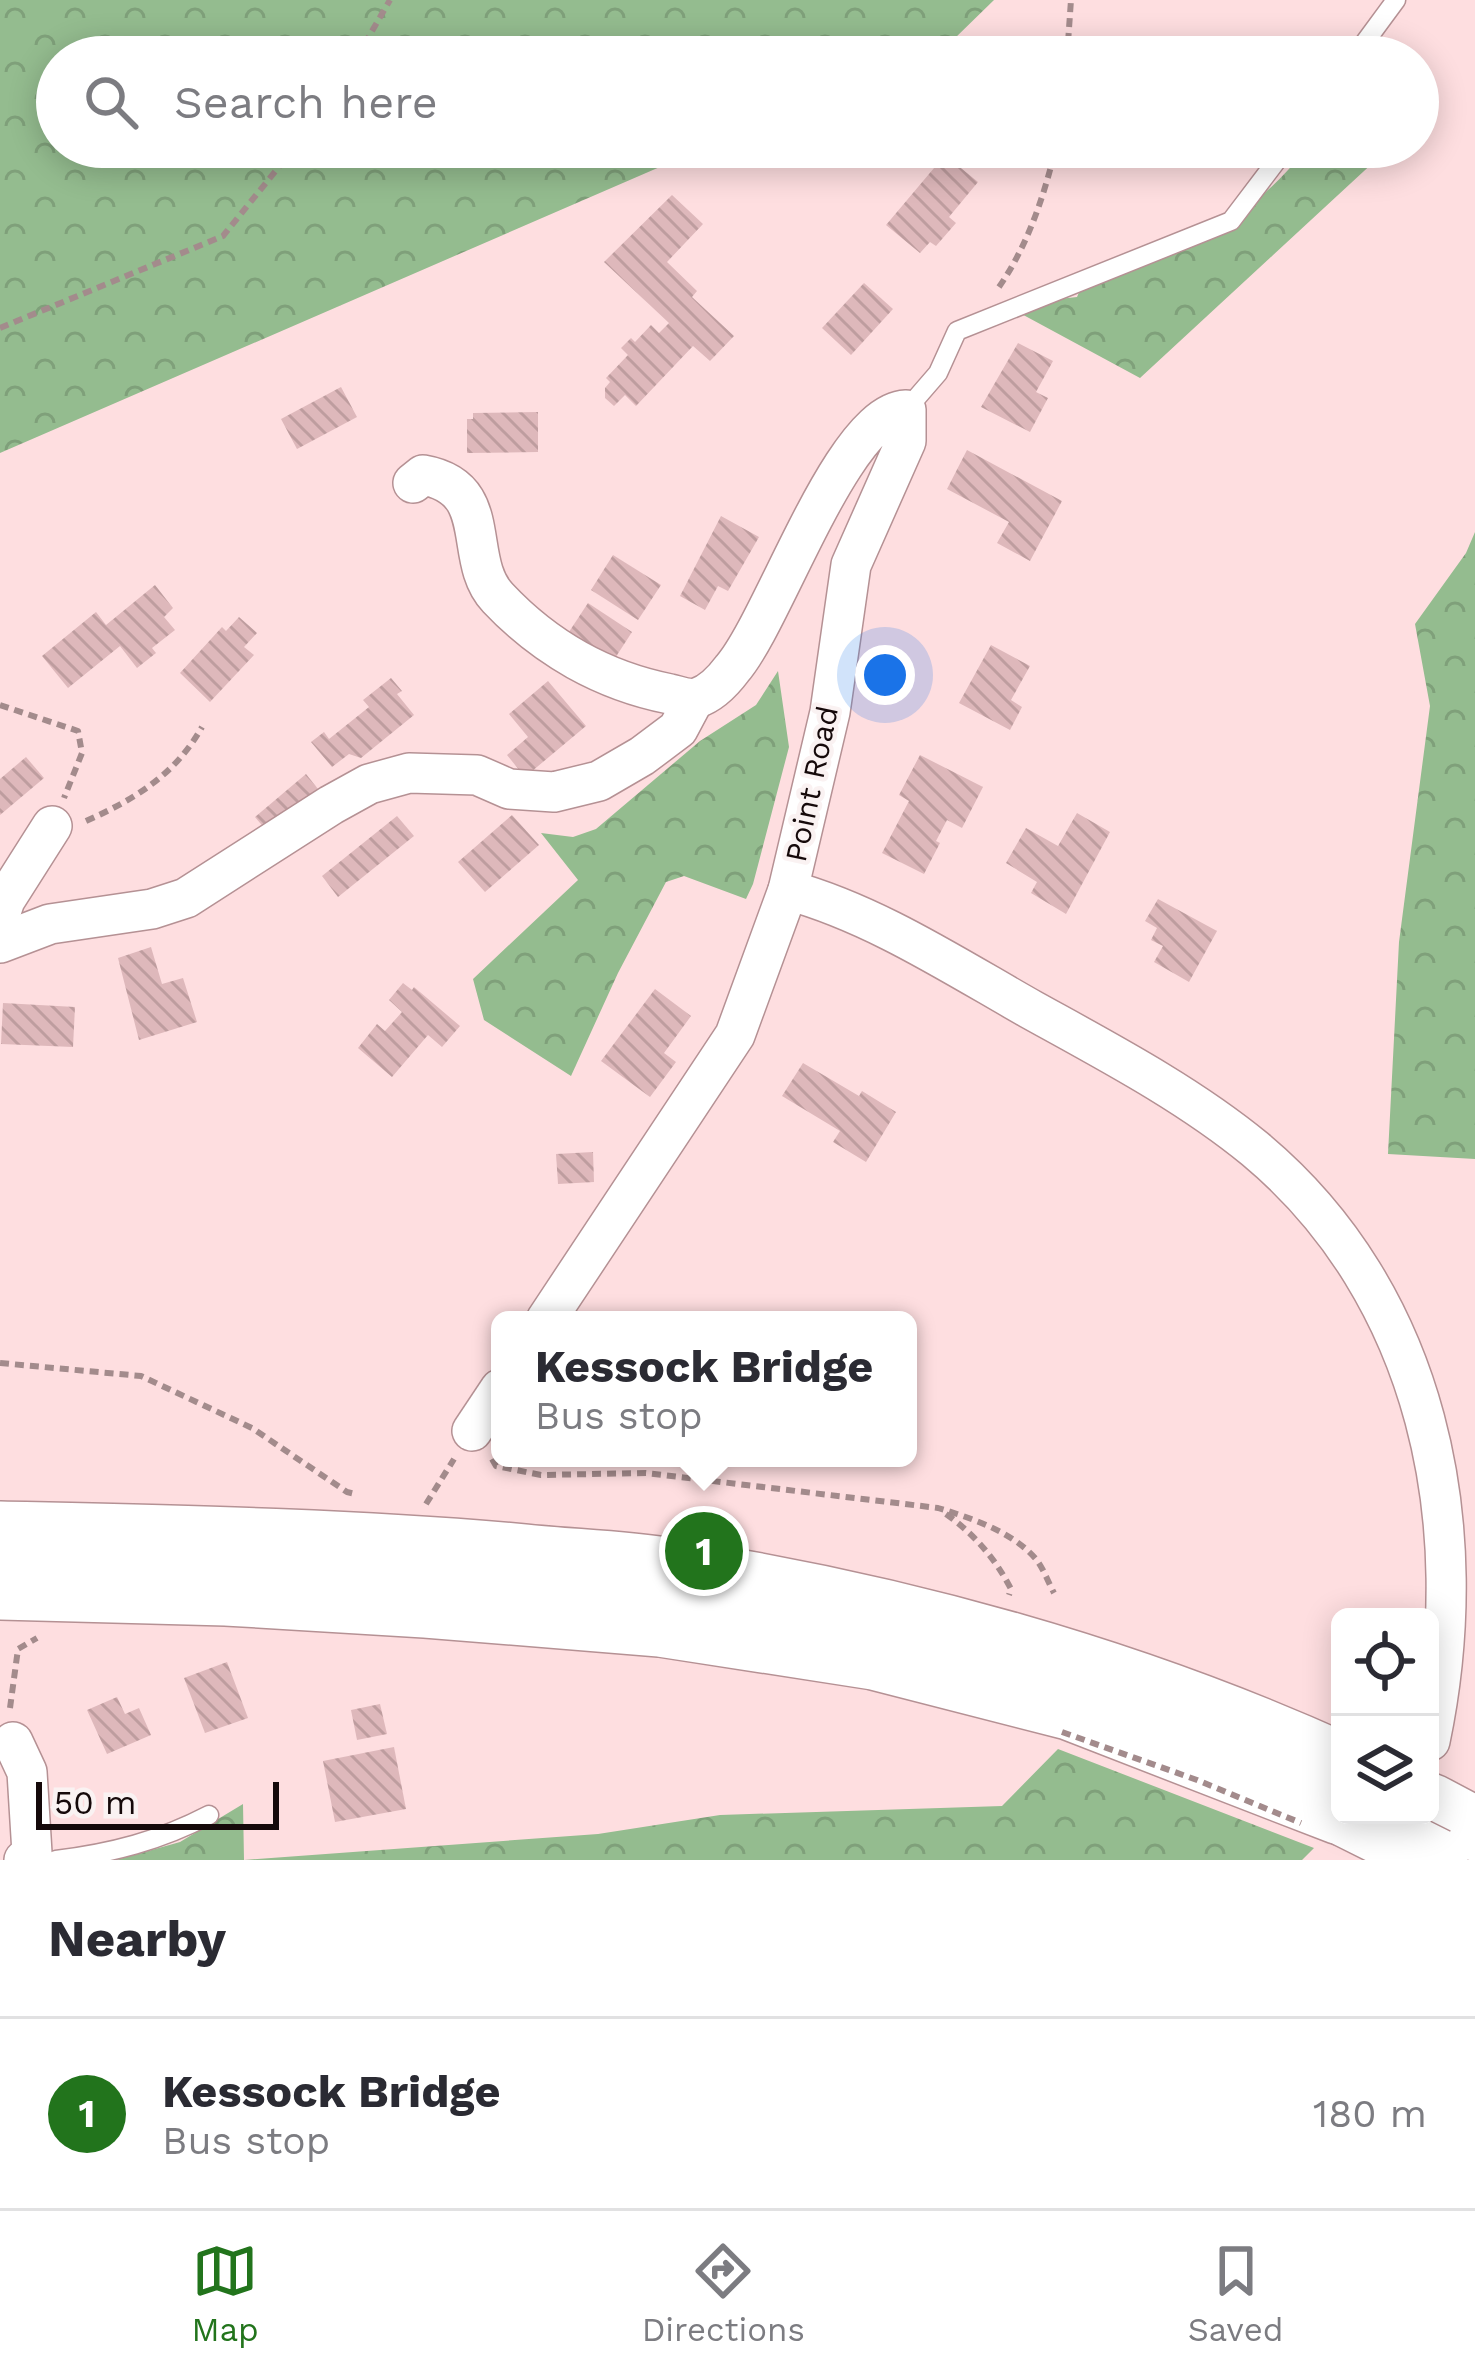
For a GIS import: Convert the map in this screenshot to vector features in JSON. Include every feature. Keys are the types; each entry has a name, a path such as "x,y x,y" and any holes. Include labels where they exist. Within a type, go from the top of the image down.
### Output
{"highway":[{"path":"0,1533 299,1540 669,1569 880,1610 1070,1702 1331,1817"},
{"path":"0,1588 226,1594 660,1625 874,1658 1070,1702 1287,1740 1331,1761"},
{"path":"1439,1810 1475,1829"},
{"path":"1348,1824 1436,1860"}],"street":[{"path":"0,943 50,924 152,909 186,898 331,805 369,784 409,772 477,775 509,789 554,793 599,781 642,756 678,729 694,699 718,686 744,656 862,435 893,410 906,410"},
{"name":"Point Road","path":"906,410 906,441 851,565 830,712 788,890 826,900 867,919 1198,1106 1255,1149 1340,1235 1389,1308 1411,1352 1443,1465 1456,1572 1452,1628 1435,1716"},
{"path":"413,483 423,475 443,478 460,495 476,520 479,559 494,595 537,632 588,669 633,687 694,699"},
{"path":"0,915 52,826"},
{"path":"552,1311 734,1035 788,890"},
{"path":"473,1430 491,1403"},
{"path":"6,1741 27,1772 32,1853 24,1860"},
{"path":"1380,1860 1398,1824"}],"lane":[{"path":"1369,36 1396,0"},
{"path":"906,410 938,373 957,331 1231,221 1271,168"},
{"path":"56,1860 119,1852 170,1835 209,1815"}],"path":[{"path":"369,36 390,0"},
{"path":"1068,36 1071,0"},
{"path":"0,328 223,236 278,168"},
{"path":"957,331 983,312 1015,264 1051,168"},
{"path":"0,705 78,731 82,752 52,826 57,830 146,791 192,746 202,727"},
{"path":"0,1363 142,1376 251,1428 346,1492 366,1496"},
{"path":"423,1508 473,1430 491,1458"},
{"path":"501,1467 541,1475 646,1473 938,1508 1006,1535 1035,1558 1054,1593"},
{"path":"938,1508 970,1531 1002,1571 1011,1589 1006,1603"},
{"path":"6,1741 18,1649 54,1629"},
{"path":"1070,1702 1197,1780 1331,1817"}],"green space":[{"path":"0,0 994,0 957,36 36,36 36,168 658,168 0,453"},
{"path":"1290,168 1367,168 1140,378 1005,305 1077,297 1080,290 1177,251 1232,219"},
{"path":"1475,532 1475,1159 1388,1154 1399,942 1430,706 1415,624 1466,553"},
{"path":"778,671 789,747 746,899 684,876 666,882 571,1076 484,1020 473,979 578,880 541,833 573,837 596,829 700,741 756,705"},
{"path":"1058,1749 1314,1848 1302,1860 244,1860 598,1834 720,1815 1002,1806"},
{"path":"243,1804 244,1860 116,1860 180,1842"}],"building":[{"path":"934,168 961,168 978,182 949,217 956,223 936,246 930,242 920,253 886,225"},
{"path":"672,195 703,224 667,262 697,291 692,297 734,336 710,361 693,346 636,406 625,395 614,406 605,398 610,382 606,378 628,355 621,348 631,338 635,342 651,325 659,333 669,323 604,262"},
{"path":"864,283 893,309 851,355 822,328"},
{"path":"1018,343 1053,361 1036,392 1048,398 1030,432 981,407"},
{"path":"341,387 357,417 297,449 281,419"},
{"path":"538,412 538,452 467,453 467,419 473,419 473,413"},
{"path":"967,450 1062,501 1030,561 997,543 1009,522 947,489"},
{"path":"721,516 759,537 728,591 718,586 705,610 680,596"},
{"path":"613,555 661,585 638,620 591,590"},
{"path":"155,585 173,608 164,617 175,630 152,648 156,653 137,668 120,646 68,688 42,656 96,612 106,625"},
{"path":"588,603 632,632 608,669 563,641"},
{"path":"239,617 257,633 244,647 254,655 210,702 180,673 222,627 226,631"},
{"path":"991,645 1030,666 1011,700 1022,707 1010,730 959,703"},
{"path":"391,678 414,715 361,758 349,754 332,767 311,742 324,732 329,739 369,707 363,700"},
{"path":"548,681 586,726 525,777 507,755 528,737 509,714"},
{"path":"920,755 983,787 962,828 947,820 924,874 882,853 909,801 899,795"},
{"path":"26,757 44,778 0,815 0,779"},
{"path":"306,774 322,794 271,836 255,817"},
{"path":"1077,813 1110,832 1066,914 1031,893 1037,882 1006,863 1026,828 1058,846"},
{"path":"512,815 539,845 485,892 458,862"},
{"path":"397,816 414,836 338,897 322,876"},
{"path":"1158,899 1217,931 1189,982 1154,962 1163,946 1151,940 1157,928 1145,921"},
{"path":"151,947 162,984 183,978 197,1022 139,1040 118,958"},
{"path":"403,983 460,1026 442,1047 428,1035 392,1077 358,1048 377,1024 385,1031 402,1012 389,1000"},
{"path":"655,989 691,1016 664,1053 676,1062 650,1097 601,1061"},
{"path":"3,1003 75,1007 73,1047 1,1044"},
{"path":"803,1063 896,1112 866,1162 833,1142 840,1131 782,1096"},
{"path":"593,1152 594,1182 558,1184 556,1154"},
{"path":"227,1662 248,1718 205,1733 184,1678"},
{"path":"117,1697 125,1714 139,1708 151,1735 107,1754 87,1710"},
{"path":"380,1704 387,1734 357,1740 351,1710"},
{"path":"394,1747 406,1809 335,1822 323,1761"}],"place":[{"name":"Kessock Bridge","path":"704,1551"}]}
